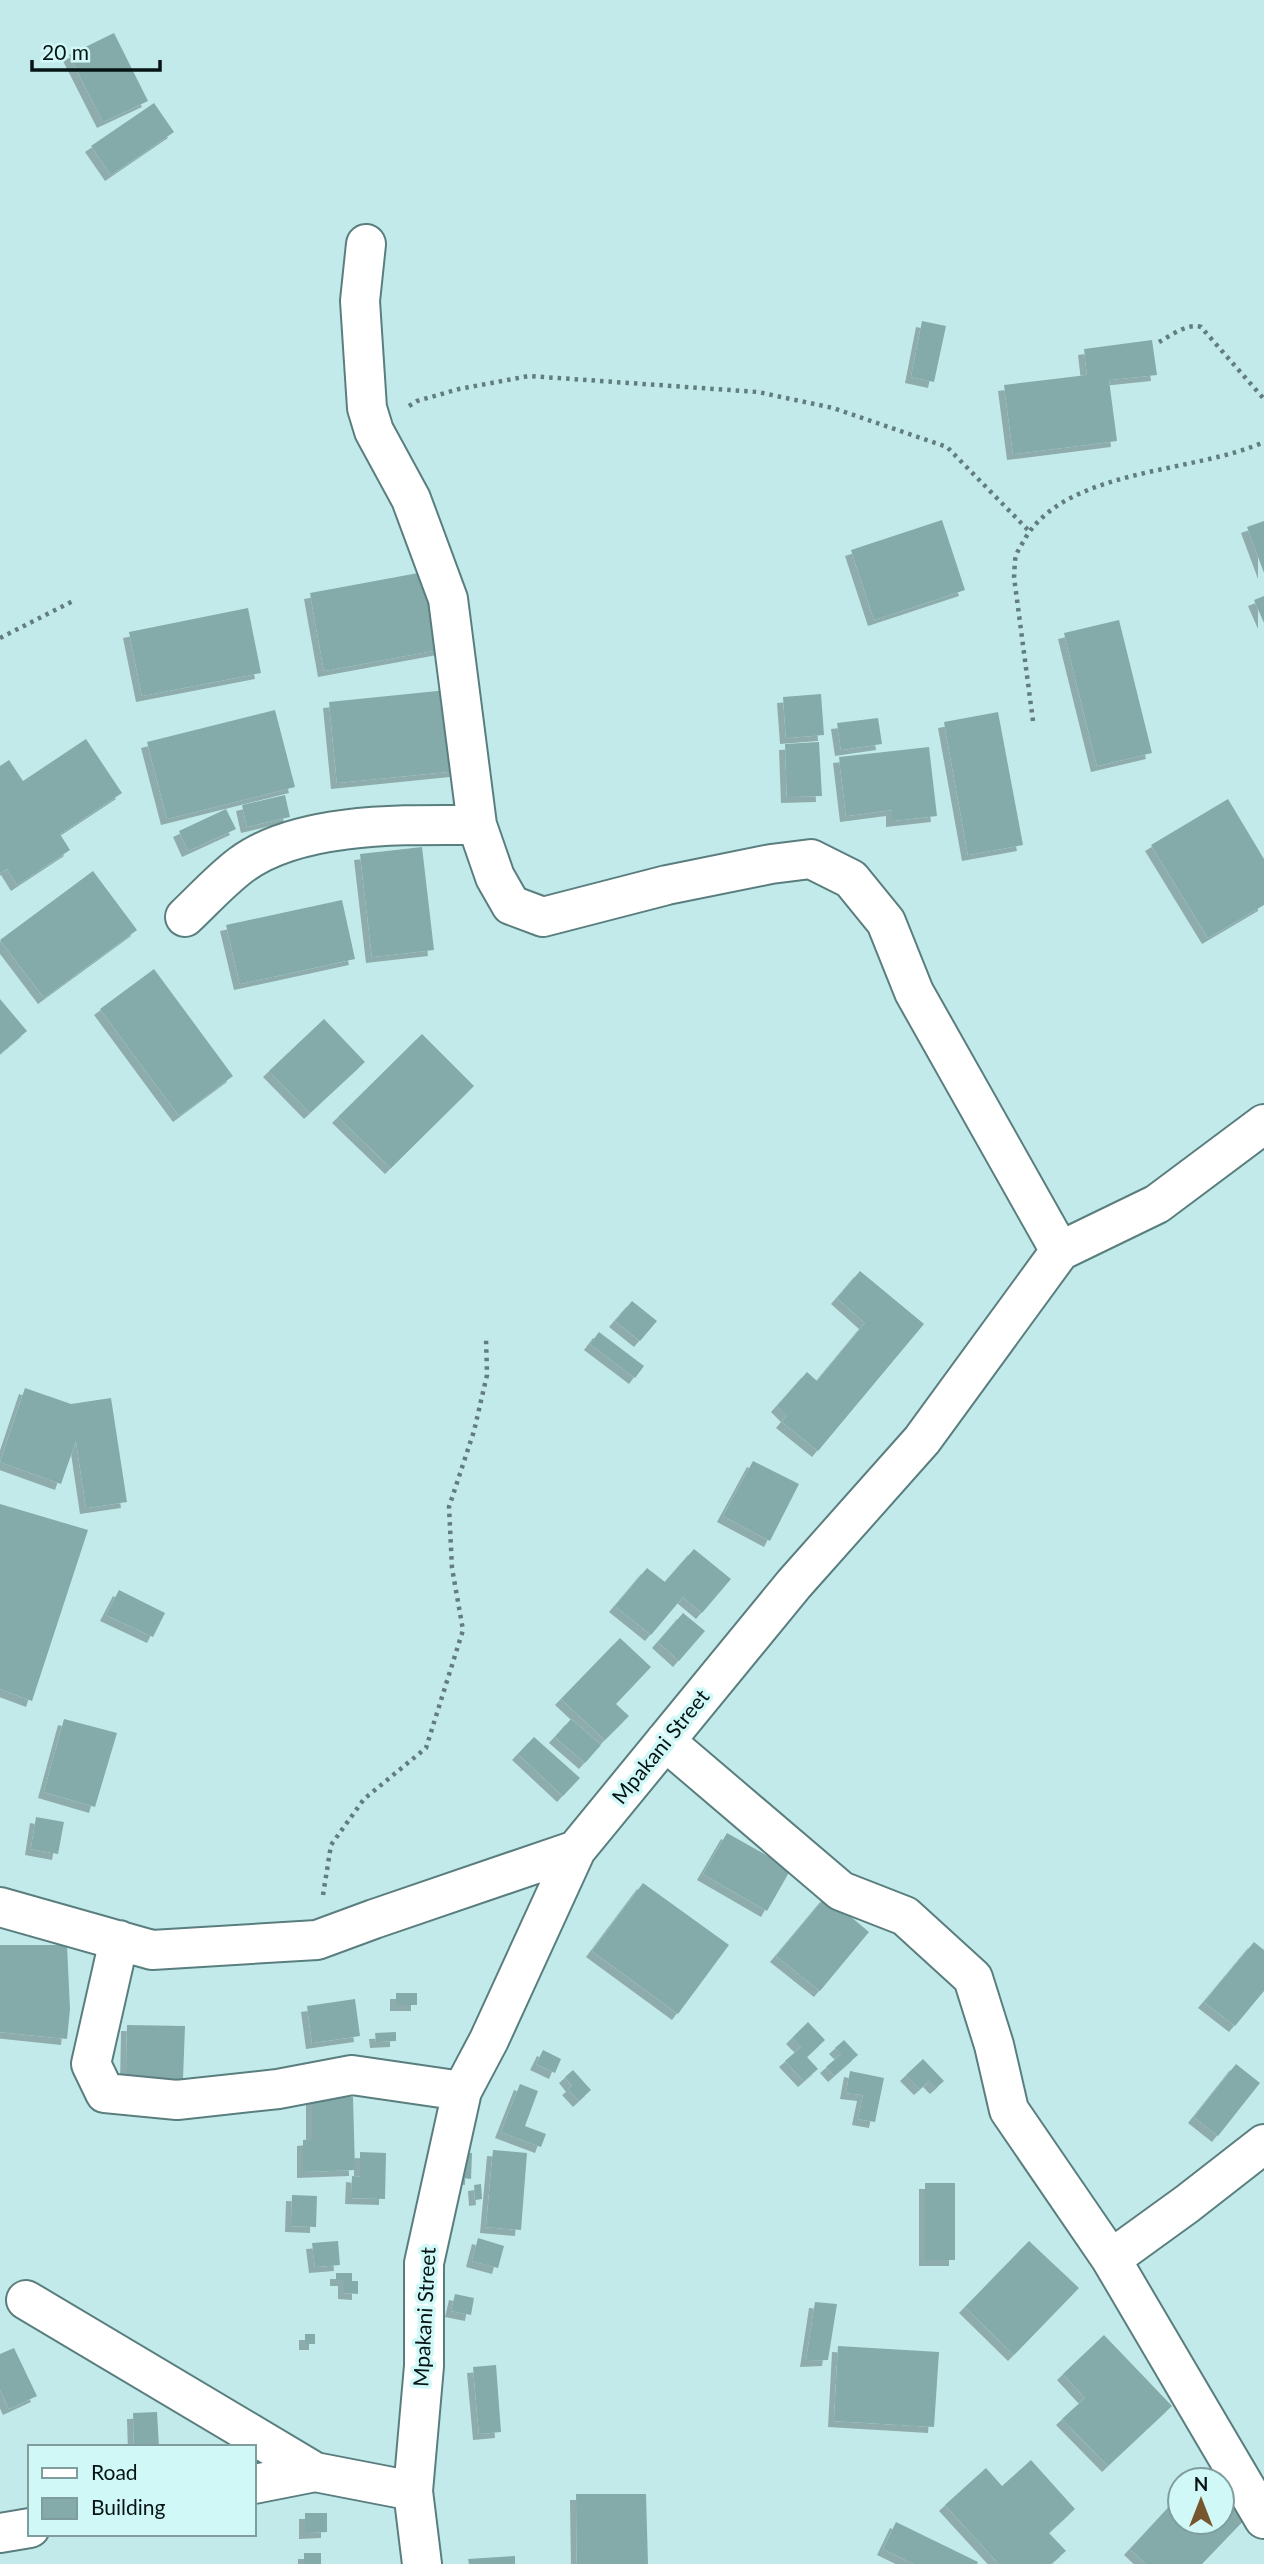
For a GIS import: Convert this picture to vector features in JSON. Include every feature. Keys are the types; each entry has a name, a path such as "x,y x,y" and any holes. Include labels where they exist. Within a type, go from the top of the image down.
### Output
{"street":[{"path":"366,244 360,301 367,408 374,431 411,499 448,599 477,825 495,877 511,905 543,916 667,885 771,864 811,859 851,879 886,922 914,992 1060,1251"},
{"path":"185,916 241,865 262,852 298,839 372,825 477,825"},
{"name":"Mpakani Street","path":"422,2564 413,2491 424,2366 424,2263 463,2091 576,1850 794,1584 922,1440 1060,1251 1157,1204 1264,1124"},
{"path":"665,1741 841,1891 905,1916 972,1978 994,2045 1009,2110 1111,2259 1264,2519"},
{"path":"0,1907 152,1950 317,1940 576,1850"},
{"path":"119,1940 90,2064 105,2093 177,2100 278,2089 352,2075 463,2091"},
{"path":"1111,2259 1264,2144"},
{"path":"26,2301 315,2472 413,2491"},
{"path":"256,2484 315,2472"},
{"path":"0,2533 28,2528"}],"path":[{"path":"1159,342 1184,328 1196,325 1202,327 1264,398"},
{"path":"374,431 417,401 529,376 758,392 833,408 947,447 1030,532"},
{"path":"1033,721 1014,577 1016,554 1030,532 1048,512 1075,494 1153,471 1215,459 1264,442"},
{"path":"0,638 75,600"},
{"path":"317,1940 331,1844 364,1800 426,1748 463,1630 452,1568 449,1507 474,1431 487,1375 486,1336"}],"building":[{"path":"114,33 148,101 103,122 69,55"},
{"path":"154,103 174,132 111,175 91,146"},
{"path":"922,321 946,326 934,382 911,377"},
{"path":"1152,340 1157,375 1109,380 1117,441 1013,454 1004,385 1087,375 1084,349"},
{"path":"942,520 965,590 874,620 851,550"},
{"path":"1264,521 1264,573 1247,527"},
{"path":"429,571 443,649 324,671 310,593"},
{"path":"1264,596 1264,623 1254,600"},
{"path":"248,608 261,673 142,696 129,632"},
{"path":"1119,620 1152,753 1097,766 1064,633"},
{"path":"447,690 456,771 337,783 329,702"},
{"path":"821,694 824,735 786,738 783,697"},
{"path":"275,710 295,787 167,819 147,742"},
{"path":"998,712 1023,845 968,855 944,722"},
{"path":"878,718 882,744 841,750 837,723"},
{"path":"86,739 122,793 60,834 70,850 17,885 7,869 0,873 0,766 9,760 23,781"},
{"path":"819,742 822,796 787,797 785,744"},
{"path":"929,747 937,816 892,821 892,810 846,816 839,757"},
{"path":"285,795 290,817 247,827 242,805"},
{"path":"1228,799 1264,859 1264,905 1208,938 1151,845"},
{"path":"226,809 236,829 188,851 179,831"},
{"path":"422,847 434,950 372,957 360,854"},
{"path":"93,871 137,930 44,998 0,940"},
{"path":"342,900 355,959 240,984 226,925"},
{"path":"154,969 233,1076 179,1116 100,1009"},
{"path":"0,999 27,1031 0,1054"},
{"path":"324,1019 365,1062 310,1113 269,1071"},
{"path":"422,1034 474,1086 391,1168 338,1117"},
{"path":"860,1271 924,1324 818,1451 782,1422 787,1416 777,1406 807,1372 817,1381 865,1323 837,1298"},
{"path":"632,1301 657,1321 640,1341 615,1321"},
{"path":"599,1332 644,1366 635,1378 590,1344"},
{"path":"25,1388 71,1404 111,1398 127,1502 86,1508 76,1441 61,1484 0,1462"},
{"path":"753,1461 799,1484 770,1541 723,1516"},
{"path":"0,1504 88,1530 32,1701 0,1689"},
{"path":"694,1549 731,1579 702,1613 683,1597 651,1635 615,1606 647,1568 665,1582"},
{"path":"119,1590 165,1613 153,1637 106,1615"},
{"path":"683,1613 705,1631 679,1661 658,1642"},
{"path":"620,1638 651,1667 616,1704 629,1716 605,1740 561,1699"},
{"path":"64,1719 117,1733 95,1807 44,1792"},
{"path":"571,1719 601,1745 585,1763 555,1737"},
{"path":"534,1737 580,1778 563,1796 518,1754"},
{"path":"36,1817 64,1822 58,1854 31,1849"},
{"path":"727,1833 791,1869 767,1911 703,1874"},
{"path":"643,1883 729,1945 678,2014 592,1951"},
{"path":"826,1896 869,1932 820,1991 776,1956"},
{"path":"1254,1942 1264,1950 1264,1991 1235,2026 1204,2002"},
{"path":"0,1945 67,1945 70,2009 67,2039 0,2032"},
{"path":"396,1993 417,1993 417,2005 396,2005"},
{"path":"355,1999 360,2036 312,2043 307,2006"},
{"path":"808,2022 825,2040 807,2057 818,2069 804,2081 785,2061 801,2047 792,2038"},
{"path":"127,2025 185,2026 183,2079 126,2078"},
{"path":"396,2032 396,2041 376,2042 375,2033"},
{"path":"844,2040 858,2055 834,2076 826,2067 841,2054 835,2048"},
{"path":"543,2050 561,2059 555,2073 536,2064"},
{"path":"923,2059 944,2081 936,2088 929,2081 920,2089 906,2075"},
{"path":"1236,2064 1260,2083 1218,2136 1194,2117"},
{"path":"573,2070 591,2090 579,2101 568,2089 572,2086 565,2077"},
{"path":"850,2071 884,2078 875,2122 858,2119 863,2095 846,2093"},
{"path":"520,2084 538,2091 525,2126 546,2134 541,2147 501,2132"},
{"path":"353,2097 355,2170 303,2172 303,2140 312,2139 312,2098"},
{"path":"493,2150 527,2153 521,2230 486,2227"},
{"path":"360,2152 386,2153 385,2199 351,2198 352,2176 360,2177"},
{"path":"464,2153 472,2153 471,2179 462,2178"},
{"path":"925,2183 955,2183 955,2260 925,2260"},
{"path":"481,2184 482,2199 475,2200 474,2185"},
{"path":"292,2195 317,2196 316,2227 291,2226"},
{"path":"478,2238 504,2246 498,2268 472,2261"},
{"path":"338,2241 340,2265 315,2267 312,2243"},
{"path":"1029,2241 1079,2288 1014,2355 965,2307"},
{"path":"336,2273 352,2273 352,2281 358,2281 358,2294 344,2293 344,2280 336,2280"},
{"path":"455,2294 474,2298 471,2315 451,2311"},
{"path":"815,2302 837,2304 828,2360 806,2361"},
{"path":"305,2334 315,2334 315,2344 305,2344"},
{"path":"1104,2335 1172,2406 1108,2466 1062,2419 1085,2398 1063,2374"},
{"path":"838,2346 939,2352 934,2427 834,2421"},
{"path":"14,2348 37,2396 9,2409 0,2390 0,2354"},
{"path":"496,2365 501,2432 479,2434 473,2367"},
{"path":"157,2412 159,2445 134,2445 133,2413"},
{"path":"1031,2460 1075,2509 1049,2533 1066,2551 1051,2564 999,2564 945,2505 986,2468 1002,2486"},
{"path":"576,2494 646,2494 648,2564 577,2564"},
{"path":"1236,2503 1249,2515 1236,2529"},
{"path":"1166,2510 1166,2536 1229,2536 1202,2564 1146,2564 1130,2549"},
{"path":"305,2513 327,2513 327,2532 305,2533"},
{"path":"896,2522 978,2562 977,2564 914,2564 883,2549"},
{"path":"304,2553 321,2553 321,2564 304,2564"},
{"path":"515,2556 515,2564 469,2564 468,2559"}]}
